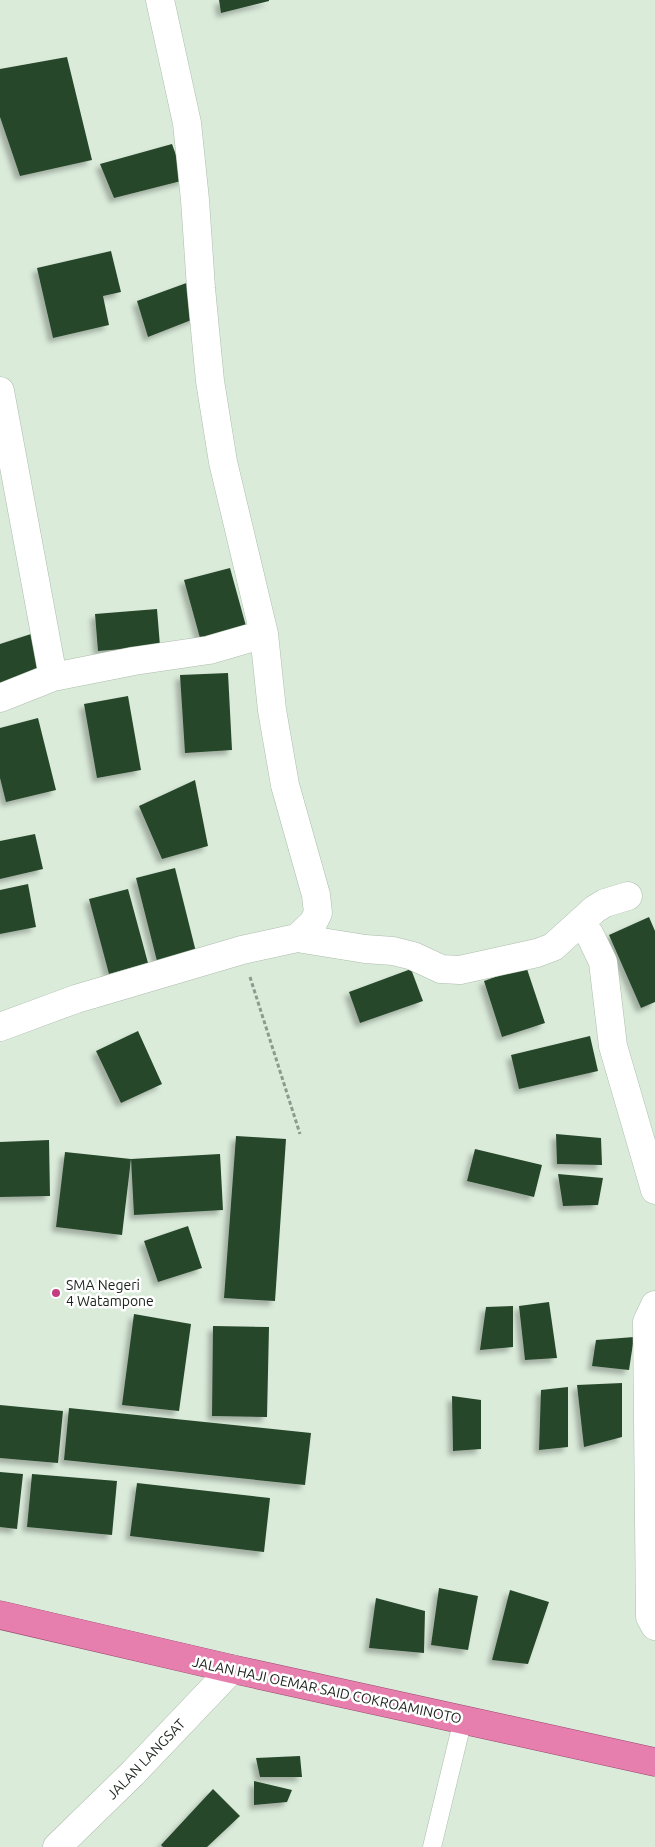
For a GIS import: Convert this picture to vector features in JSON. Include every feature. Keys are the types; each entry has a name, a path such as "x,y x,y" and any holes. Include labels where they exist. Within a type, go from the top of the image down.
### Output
{"highway":[{"name":"JALAN HAJI OEMAR SAID COKROAMINOTO","path":"0,1615 232,1669 655,1762"}],"street":[{"path":"160,0 187,123 196,200 201,288 209,371 223,462 264,634 272,710 285,785 316,895 318,913 313,923 297,938"},
{"path":"0,391 53,677"},
{"path":"0,698 53,677 134,661 209,650 264,634"},
{"path":"0,1027 76,999 242,950 297,938 365,949 393,951 412,956 441,969 460,970 537,953 553,946 605,903 628,896"},
{"path":"580,923 590,935 603,962 613,1046 655,1190"},
{"path":"655,1305 646,1322 650,1616 655,1626"},
{"name":"JALAN LANGSAT","path":"57,1847 133,1773 232,1669"}],"lane":[{"path":"432,1847 463,1720"}],"path":[{"path":"242,950 300,1134"}],"building":[{"path":"219,0 269,0 269,1 221,13"},
{"path":"67,57 92,160 20,176 0,117 0,69"},
{"path":"172,144 185,180 114,198 100,164"},
{"path":"111,251 121,292 103,296 109,325 53,338 37,268"},
{"path":"192,281 199,317 148,337 137,301"},
{"path":"230,568 246,626 200,638 184,580"},
{"path":"157,609 160,646 98,651 95,614"},
{"path":"31,634 43,672 0,686 0,644"},
{"path":"228,673 232,750 185,753 180,675"},
{"path":"128,696 141,770 97,778 84,704"},
{"path":"38,718 56,790 6,802 0,778 0,728"},
{"path":"195,780 208,846 162,859 139,806"},
{"path":"35,834 43,869 0,879 0,841"},
{"path":"175,868 197,956 158,965 136,878"},
{"path":"28,884 36,927 0,934 0,890"},
{"path":"128,889 148,963 109,974 89,899"},
{"path":"649,917 655,931 655,1002 641,1008 609,935"},
{"path":"526,966 545,1023 502,1037 484,981"},
{"path":"411,969 423,1001 360,1023 349,992"},
{"path":"138,1031 162,1084 121,1103 96,1051"},
{"path":"590,1036 598,1071 519,1089 511,1055"},
{"path":"556,1134 601,1138 602,1165 557,1164"},
{"path":"236,1136 286,1139 275,1301 224,1298"},
{"path":"49,1140 50,1196 0,1197 0,1142"},
{"path":"475,1149 542,1165 534,1197 467,1181"},
{"path":"65,1152 131,1159 122,1235 56,1227"},
{"path":"220,1154 223,1210 134,1215 131,1159"},
{"path":"558,1174 603,1178 598,1205 563,1206"},
{"path":"188,1226 202,1268 158,1282 144,1241"},
{"path":"549,1302 557,1358 525,1360 519,1306"},
{"path":"513,1306 513,1347 480,1350 486,1307"},
{"path":"134,1314 191,1324 179,1411 122,1405"},
{"path":"213,1326 269,1327 267,1417 212,1416"},
{"path":"634,1337 629,1370 592,1366 596,1340"},
{"path":"622,1383 622,1437 584,1447 577,1385"},
{"path":"568,1387 568,1447 539,1450 541,1390"},
{"path":"452,1396 481,1400 481,1449 453,1451"},
{"path":"0,1405 63,1411 58,1463 0,1458"},
{"path":"69,1408 311,1433 305,1485 64,1460"},
{"path":"0,1472 23,1474 17,1529 0,1527"},
{"path":"32,1474 117,1481 112,1535 27,1527"},
{"path":"137,1483 270,1498 264,1552 130,1536"},
{"path":"439,1588 478,1596 468,1650 431,1645"},
{"path":"510,1590 549,1602 528,1664 492,1660"},
{"path":"376,1598 425,1611 424,1653 369,1648"},
{"path":"300,1756 302,1777 260,1777 256,1758"},
{"path":"254,1781 292,1790 287,1802 254,1805"},
{"path":"213,1789 240,1816 207,1847 163,1847 161,1845"}],"place":[{"name":"SMA Negeri 4 Watampone","path":"56,1293"}]}
